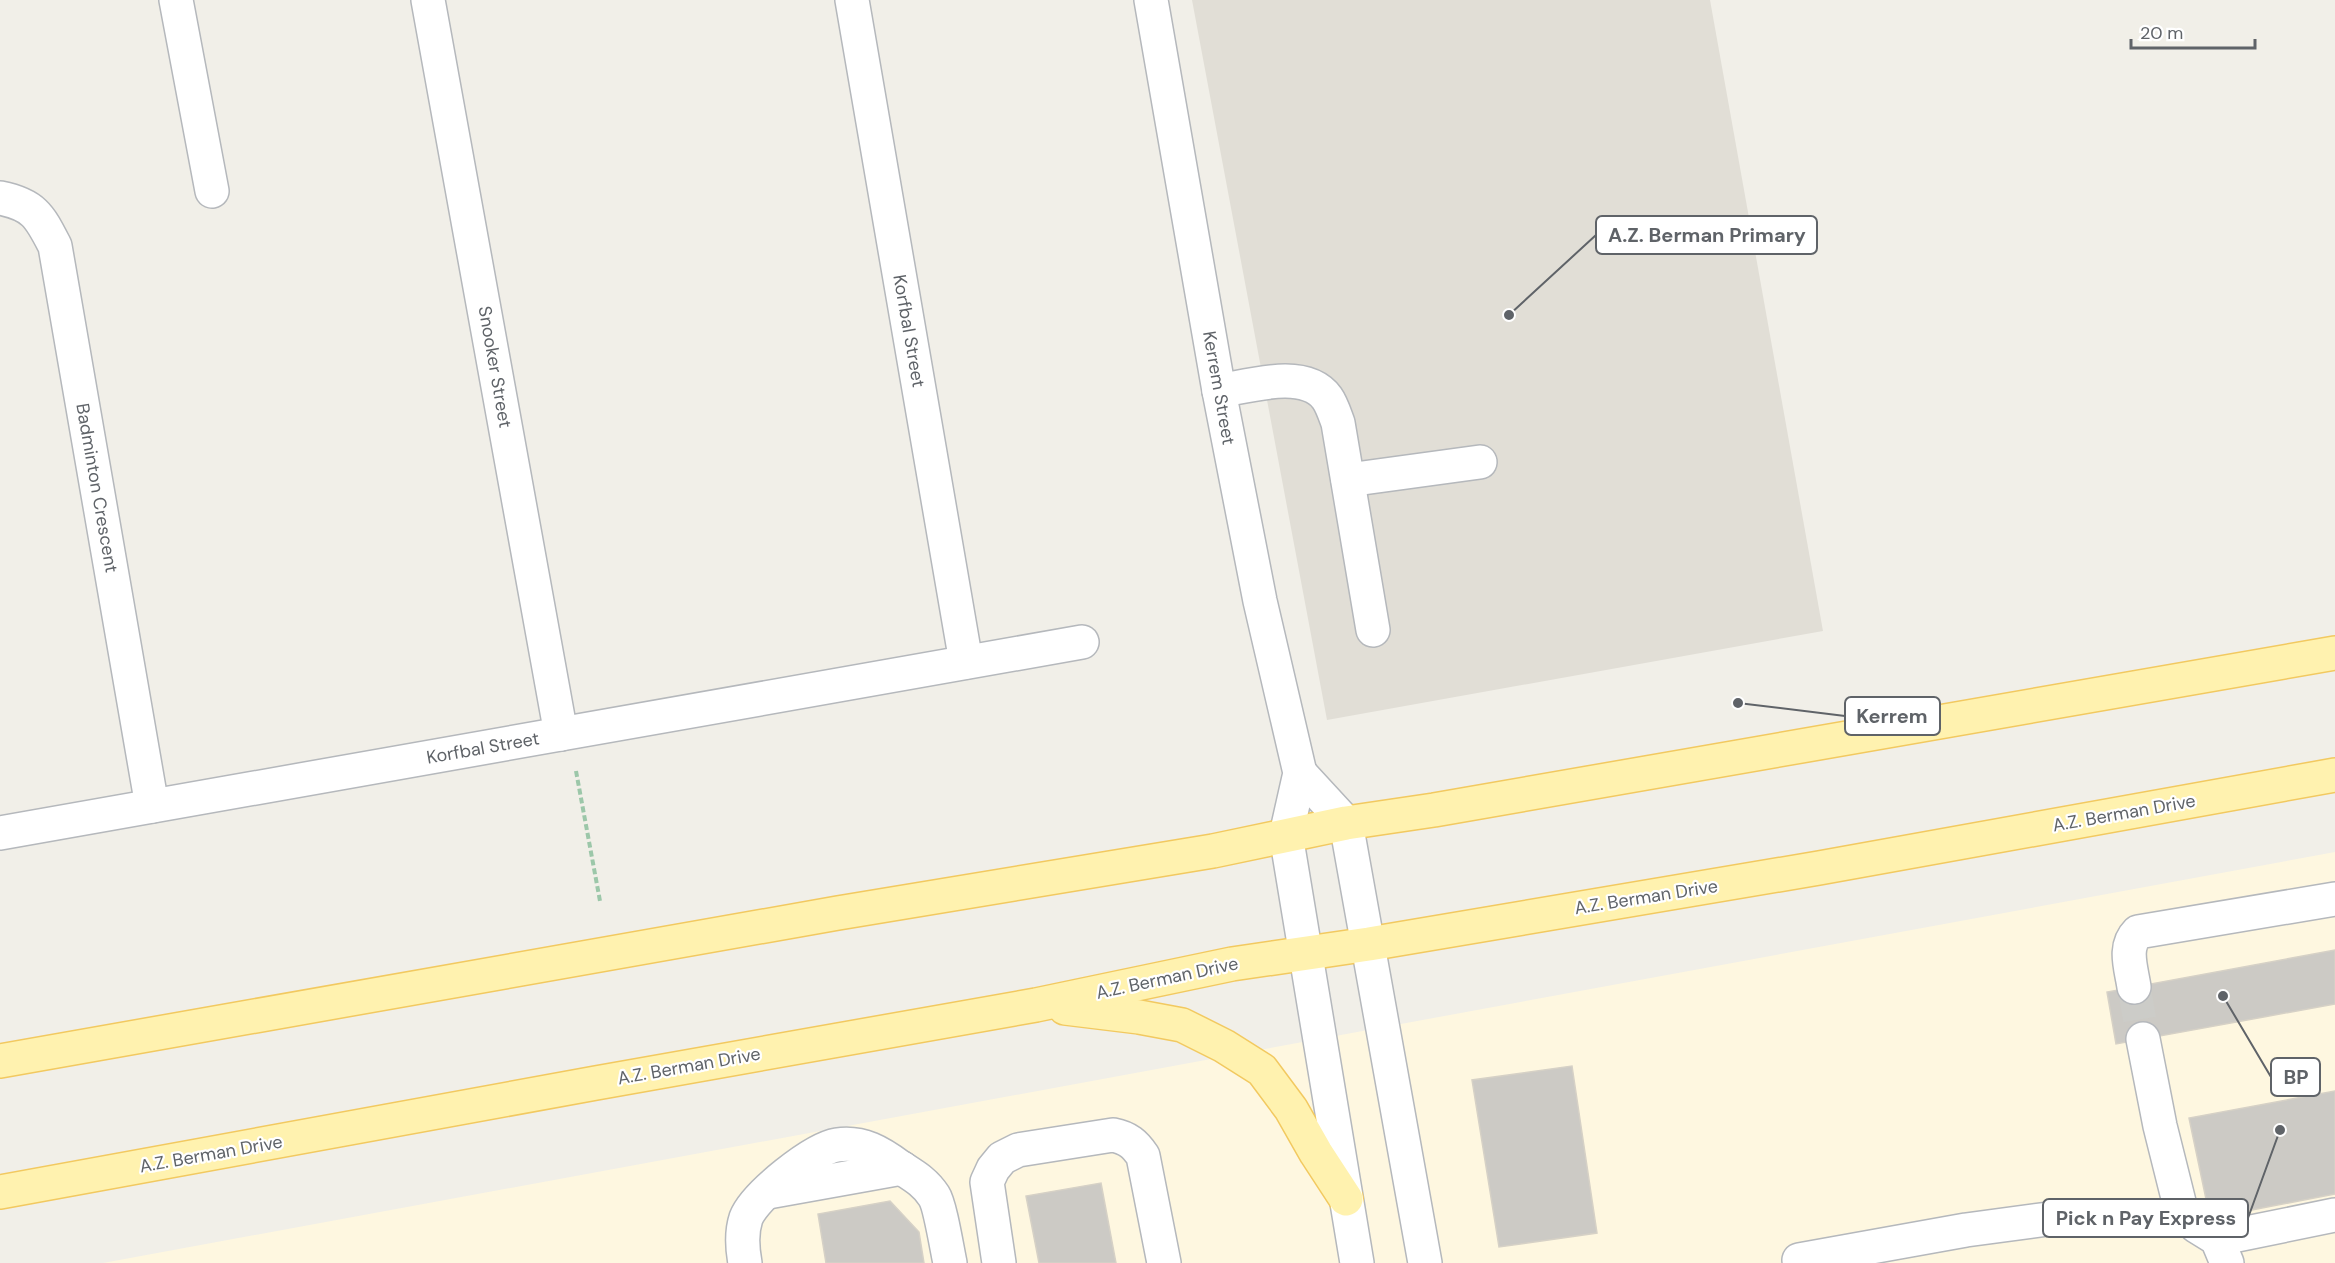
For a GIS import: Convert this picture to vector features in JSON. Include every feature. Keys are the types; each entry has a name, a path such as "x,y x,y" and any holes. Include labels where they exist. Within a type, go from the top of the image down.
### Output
{"main road":[{"path":"0,1061 838,913 1202,853 1346,823 2334,658"},
{"name":"A.Z. Berman Drive","path":"0,1192 1036,1005 1232,964 1369,944 1830,866 2335,776"},
{"path":"1036,1005 1139,1017 1182,1025 1224,1046 1262,1070 1291,1109 1316,1154 1346,1199"}],"street":[{"path":"177,0 212,191"},
{"name":"Snooker Street","path":"428,0 561,734"},
{"name":"Korfbal Street","path":"852,0 966,662"},
{"name":"Kerrem Street","path":"1151,0 1220,391 1260,601 1300,774 1286,835 1357,1263"},
{"name":"Badminton Crescent","path":"0,198 18,202 40,217 55,246 152,806"},
{"path":"1220,391 1286,380 1308,383 1326,397 1338,423 1372,630"},
{"path":"1348,480 1480,462"},
{"name":"Korfbal Street","path":"0,833 1082,642"},
{"path":"1300,774 1346,823 1425,1263"},
{"path":"2134,987 2128,951 2133,937 2139,932 2335,899"},
{"path":"2146,1051 2160,1126 2180,1206 2196,1226 2222,1251 2335,1215"},
{"path":"999,1263 987,1182 993,1169 1002,1158 1018,1150 1113,1135 1124,1137 1135,1144 1143,1156 1164,1263"},
{"path":"745,1263 741,1243 746,1217 757,1201 810,1155 837,1145 864,1146 883,1154 922,1180 936,1199 950,1263"},
{"path":"1799,1260 1966,1230 2048,1218"}],"path":[{"path":"561,734 576,772 600,901"}],"shaded area":[{"path":"1192,0 1710,0 1823,631 1327,720"},
{"path":"2335,852 2335,1263 103,1263"}],"building":[{"path":"2335,950 2335,1004 2116,1044 2107,992"},
{"path":"1572,1066 1597,1233 1499,1247 1472,1080"},
{"path":"2335,1091 2335,1194 2210,1218 2189,1118"},
{"path":"1101,1183 1116,1263 1039,1263 1026,1196"},
{"path":"890,1201 919,1232 924,1263 826,1263 818,1214"}],"tunnel":[{"path":"2134,987 2143,1039"}],"place":[{"name":"A.Z. Berman Primary","path":"1509,315"},
{"name":"Kerrem","path":"1738,703"},
{"name":"BP","path":"2223,996"},
{"name":"Pick n Pay Express","path":"2280,1130"}]}
